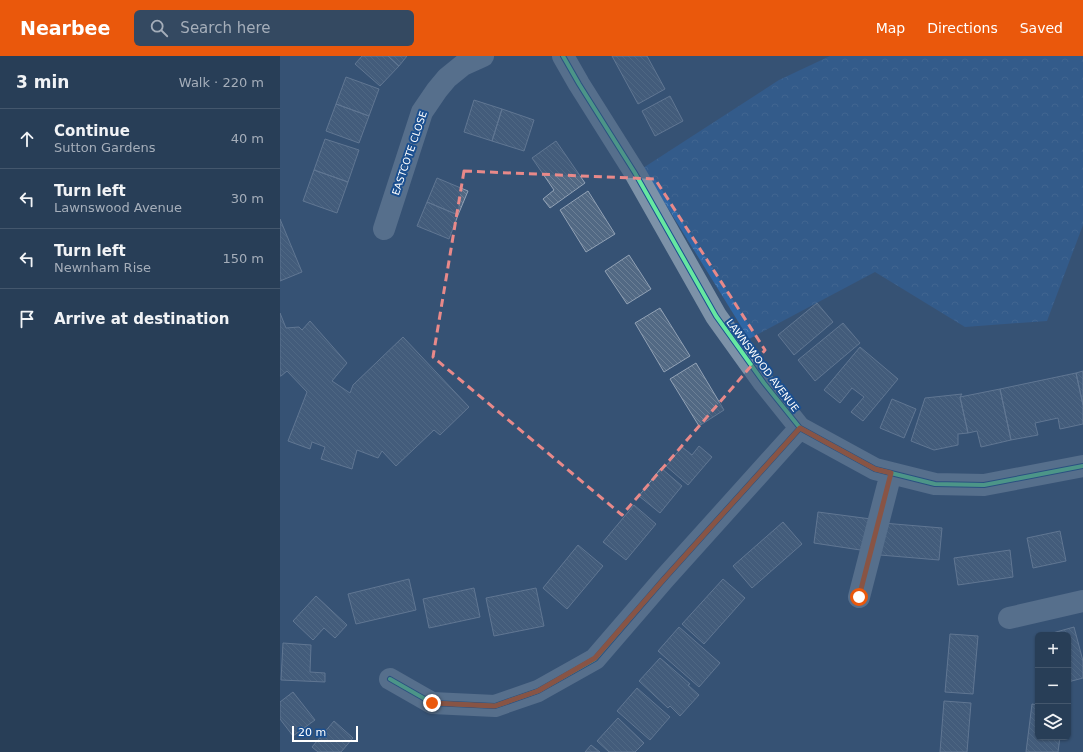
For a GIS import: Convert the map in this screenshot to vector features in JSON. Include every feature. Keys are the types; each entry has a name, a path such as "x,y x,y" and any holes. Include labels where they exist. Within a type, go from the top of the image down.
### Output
{"street":[{"name":"EASTCOTE CLOSE","path":"384,229 422,112 447,78 463,65 484,56"},
{"name":"LAWNSWOOD AVENUE","path":"563,56 635,173 716,316 764,383 800,428 875,469 935,484 984,485 1083,466"},
{"path":"390,679 432,703 495,706 538,691 595,658 800,428"},
{"path":"859,597 891,473"},
{"path":"1009,618 1083,601"}],"highlighted area":[{"path":"464,171 655,179 765,350 622,515 433,357"}],"green space":[{"path":"830,56 1083,56 1083,225 1047,321 965,327 875,272 749,339 643,168 779,80"}],"building":[{"path":"362,56 388,56 399,66 380,86 355,64"},
{"path":"388,56 407,56 399,66"},
{"path":"612,56 647,56 665,89 638,104"},
{"path":"346,77 379,89 369,116 336,104"},
{"path":"670,96 683,121 655,136 642,111"},
{"path":"474,100 502,109 492,141 464,132"},
{"path":"336,104 369,116 359,143 326,131"},
{"path":"502,109 534,120 524,151 492,141"},
{"path":"325,139 359,150 348,182 314,170"},
{"path":"556,141 585,183 550,208 543,199 554,190 532,158"},
{"path":"314,170 348,182 337,213 303,201"},
{"path":"437,178 468,191 458,215 427,202"},
{"path":"588,191 615,234 586,252 560,210"},
{"path":"427,202 458,215 449,239 417,226"},
{"path":"280,219 302,272 280,281"},
{"path":"629,255 651,289 627,304 605,271"},
{"path":"817,303 833,322 794,355 778,335"},
{"path":"660,308 690,356 664,372 635,323"},
{"path":"280,313 286,328 299,327 302,330 310,321 347,363 332,381 350,393 353,385 403,337 469,407 440,435 434,430 396,466 382,451 378,458 357,450 352,469 321,459 325,447 312,442 310,449 288,441 307,392 287,371 280,376"},
{"path":"843,323 860,343 815,381 798,360"},
{"path":"860,347 898,379 863,421 851,412 864,397 852,388 840,403 824,390"},
{"path":"696,363 724,410 699,426 670,379"},
{"path":"1083,371 1083,405 1076,373"},
{"path":"1076,373 1083,405 1083,424 1060,429 1058,418 1035,423 1038,435 1011,440 1000,389"},
{"path":"1000,389 1011,440 981,447 977,431 968,433 960,397"},
{"path":"962,394 960,397 968,433 958,434 958,445 934,450 911,441 925,398"},
{"path":"892,399 916,409 904,438 880,428"},
{"path":"699,446 712,457 688,485 666,466 682,447 692,455"},
{"path":"661,468 682,486 660,513 639,496"},
{"path":"634,505 656,524 626,560 603,542"},
{"path":"818,512 871,519 867,551 814,543"},
{"path":"783,522 802,544 752,588 733,566"},
{"path":"883,523 942,528 939,560 880,555"},
{"path":"1060,531 1066,561 1033,568 1027,538"},
{"path":"578,545 603,566 567,609 543,588"},
{"path":"1010,550 1013,577 958,585 954,558"},
{"path":"409,579 416,610 356,624 348,594"},
{"path":"723,579 745,598 704,644 682,624"},
{"path":"474,588 480,617 429,628 423,599"},
{"path":"536,588 544,626 494,636 486,598"},
{"path":"316,596 347,625 335,638 324,628 313,640 293,621"},
{"path":"679,627 720,663 699,687 658,651"},
{"path":"1074,627 1083,661 1083,678 1071,681 1071,632 1056,632"},
{"path":"950,634 978,636 973,694 945,692"},
{"path":"283,643 311,645 310,672 325,673 325,682 281,680"},
{"path":"660,658 690,684 688,685 699,695 680,716 670,706 668,708 639,681"},
{"path":"637,688 670,717 650,740 617,711"},
{"path":"293,692 315,720 293,736 280,719 280,702"},
{"path":"944,701 971,703 967,752 940,752"},
{"path":"1032,704 1035,704 1035,740 1060,740 1058,752 1026,752"},
{"path":"618,718 644,743 635,752 609,752 597,741"},
{"path":"334,721 353,738 341,752 318,752 312,747"},
{"path":"591,745 600,752 585,752"}],"cycle path":[{"path":"563,56 635,173 716,316 764,383 800,428 875,469 935,484 984,485 1083,466"},
{"path":"390,679 432,703 495,706 538,691 595,659 664,579 800,428"}],"route":[{"path":"432,703 495,706 538,691 595,658 800,428 875,469 891,473 859,597"}]}
